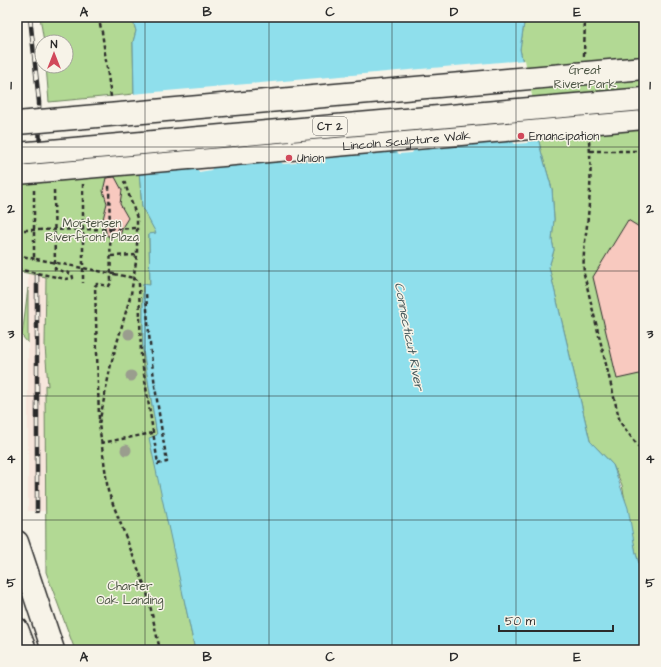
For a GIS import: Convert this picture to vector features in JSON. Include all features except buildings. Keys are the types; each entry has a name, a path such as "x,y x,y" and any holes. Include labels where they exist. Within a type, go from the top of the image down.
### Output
{"highway":[{"path":"17,123 644,68"},
{"name":"CT 2","path":"17,154 644,99"},
{"path":"17,542 53,650"},
{"path":"17,629 25,650"}],"street":[{"name":"Lincoln Sculpture Walk","path":"17,175 644,120"}],"path":[{"path":"98,17 102,32 112,103"},
{"path":"584,55 585,17"},
{"path":"644,151 590,151 589,204 583,256 584,274 620,422 644,454"},
{"path":"99,424 111,364 134,278 137,255 138,228 135,209 123,178"},
{"path":"106,182 109,184 112,229 110,256 112,274 110,285 97,284 95,286 99,424 101,443 108,490 147,592 160,650"},
{"path":"83,184 83,283"},
{"path":"17,269 72,279 72,274 55,269 54,186"},
{"path":"34,188 34,258"},
{"path":"17,230 138,228"},
{"path":"17,254 134,278 137,280 139,284 141,354 158,464 167,462 148,342 146,292"},
{"path":"110,256 137,255"},
{"path":"101,443 153,433"}],"shaded area":[{"path":"28,273 46,277 45,346 48,387 45,385 46,511 28,511"}],"green space":[{"path":"40,17 132,17 136,31 133,42 134,94 49,102 47,74 74,74 74,34 43,34"},
{"name":"Great River Park","path":"525,17 644,17 644,579 636,554 622,485 613,465 590,441 549,267 554,250 552,240 554,219 552,189 541,151 520,49"},
{"name":"Charter Oak Landing","path":"139,171 142,207 157,234 149,234 150,286 143,285 143,350 157,435 150,438 195,650 75,650 46,572 45,385 48,386 45,346 46,277 17,271 17,180"},
{"path":"28,288 28,343 22,336"}],"water":[{"name":"Connecticut River","path":"132,17 525,17 520,49 541,151 552,189 554,219 552,240 554,250 549,267 590,441 613,465 628,508 636,554 644,579 644,650 195,650 149,438 157,435 143,350 143,284 150,285 149,234 156,233 142,207 139,171 146,170 134,94 133,42 136,31"}],"pier":[{"path":"525,60 540,136 532,137 527,143 515,144 510,139 416,147 412,153 399,154 394,149 300,157 296,163 283,164 278,159 216,164 211,170 199,172 194,166 144,168 132,94"}],"railway":[{"path":"30,17 39,102 40,166"},
{"path":"37,275 37,511"}],"place":[{"name":"Emancipation","path":"521,136"},
{"name":"Union","path":"289,158"}],"park label":[{"name":"Mortensen Riverfront Plaza","path":"92,230"}]}
